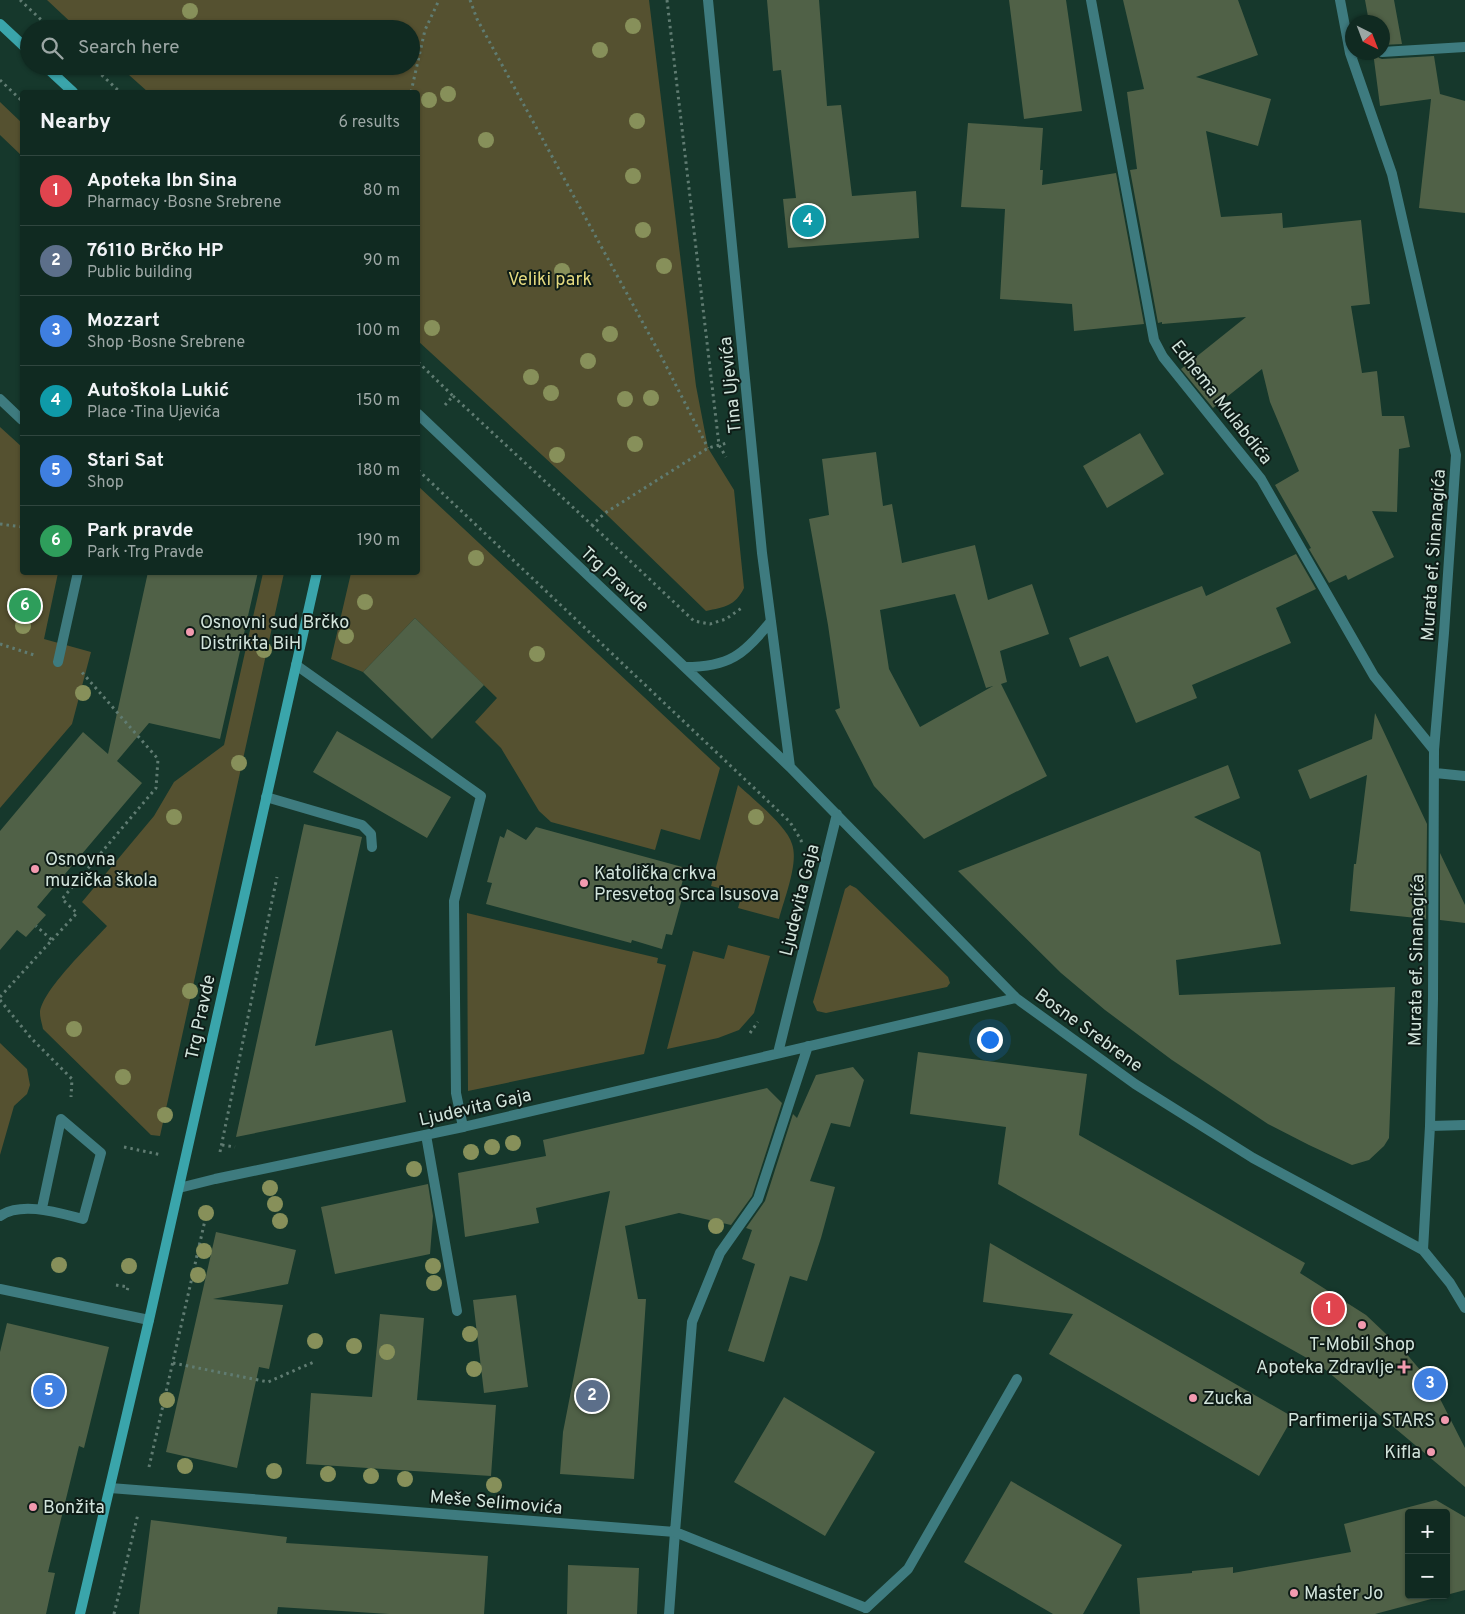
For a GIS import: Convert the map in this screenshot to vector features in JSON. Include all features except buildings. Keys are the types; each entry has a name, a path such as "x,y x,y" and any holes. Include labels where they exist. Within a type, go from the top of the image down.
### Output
{"main road":[{"path":"0,24 20,43"},
{"path":"55,75 71,90"},
{"name":"Trg Pravde","path":"80,1614 149,1320 316,575"}],"street":[{"name":"Tina Ujevića","path":"708,0 762,553 790,767"},
{"name":"Edhema Mulabdića","path":"1090,0 1154,340 1163,357 1261,479 1374,676 1434,750"},
{"name":"Murata ef. Sinanagića","path":"1340,0 1345,26"},
{"path":"1390,52 1465,47"},
{"name":"Murata ef. Sinanagića","path":"1352,60 1392,174 1456,455 1434,750 1430,1126"},
{"path":"0,399 20,418"},
{"name":"Trg Pravde","path":"420,416 790,767"},
{"path":"58,662 77,575"},
{"path":"684,667 706,667 723,663 747,647 758,637 770,621"},
{"path":"296,665 481,796 454,901 456,1093 463,1127"},
{"name":"Bosne Srebrene","path":"790,767 1016,998 1134,1084 1253,1158 1423,1250 1450,1283 1465,1308"},
{"path":"1434,773 1465,776"},
{"path":"266,798 362,825 370,834 372,847"},
{"name":"Ljudevita Gaja","path":"778,1053 837,814"},
{"name":"Ljudevita Gaja","path":"179,1188 463,1127 1016,998"},
{"path":"669,1614 692,1322 720,1253 758,1199 808,1046"},
{"path":"0,1216 7,1211 42,1208 83,1219 101,1153 60,1119 42,1208"},
{"path":"1423,1250 1430,1126 1465,1124"},
{"path":"426,1135 457,1311"},
{"path":"0,1289 149,1320"},
{"name":"Meše Selimovića","path":"110,1488 675,1532 866,1608 908,1569 1017,1379"}],"path":[{"path":"20,0 41,20"},
{"path":"420,54 425,30 439,0"},
{"path":"470,0 477,19 661,356 708,448 605,513 592,524"},
{"path":"667,0 719,445 729,462"},
{"path":"102,75 118,90"},
{"path":"412,90 416,75"},
{"path":"0,80 20,99"},
{"path":"453,396 694,621 710,624 726,619 746,606"},
{"path":"420,472 790,822 801,840 802,848"},
{"path":"0,524 20,527"},
{"path":"0,644 81,670 158,759 156,788 62,898 77,914 0,998 31,1038 72,1079 71,1098"},
{"path":"114,1614 215,1179 278,871"},
{"path":"36,926 52,940"},
{"path":"747,1036 759,1021"},
{"path":"200,1094 231,1102"},
{"path":"222,1145 243,1147"},
{"path":"116,1146 162,1155"},
{"path":"173,1364 268,1382 316,1361"}],"green space":[{"name":"Veliki park","path":"47,0 649,0 696,386 708,448 734,490 744,588 737,599 724,607 706,611 605,513 420,343 420,90 146,90 129,75 420,75 420,20 68,20"},
{"path":"0,102 20,121 20,154 0,135"},
{"path":"0,427 20,445 20,575 58,575 44,639 91,652 72,724 0,808"},
{"path":"420,488 720,768 700,840 661,829 655,850 551,822 539,811 501,748 475,722 497,698 415,618 363,672 331,659 351,575 420,575"},
{"path":"263,575 284,575 160,1136 151,1135 43,1029 40,1013 49,993 58,980 107,926 82,902 154,816 174,782 224,745"},
{"path":"738,785 776,821 789,837 792,844 794,861 779,919 738,908 742,894 711,886"},
{"path":"850,885 856,888 948,977 950,983 947,987 826,1013 817,1011 813,1002 845,889"},
{"path":"467,913 658,958 657,963 666,965 644,1054 468,1091"},
{"path":"728,945 770,956 754,1013 739,1030 718,1038 667,1049 693,951 724,959"},
{"path":"0,1043 27,1069 30,1085 27,1094 14,1106 0,1155"}],"place":[{"name":"Autoškola Lukić","path":"808,221"},
{"name":"Park pravde","path":"25,606"},
{"name":"Osnovni sud Brčko Distrikta BiH","path":"190,632"},
{"name":"Osnovna muzička škola","path":"35,869"},
{"name":"Katolička crkva Presvetog Srca Isusova","path":"584,883"},
{"name":"Apoteka Ibn Sina","path":"1329,1309"},
{"name":"T-Mobil Shop","path":"1362,1325"},
{"name":"Apoteka Zdravlje","path":"1404,1367"},
{"name":"Mozzart","path":"1430,1384"},
{"name":"Stari Sat","path":"49,1391"},
{"name":"76110 Brčko HP","path":"592,1396"},
{"name":"Zucka","path":"1193,1398"},
{"name":"Parfimerija STARS","path":"1445,1420"},
{"name":"Kifla","path":"1431,1452"},
{"name":"Bonžita","path":"33,1507"},
{"name":"Master Jo","path":"1294,1593"}]}
